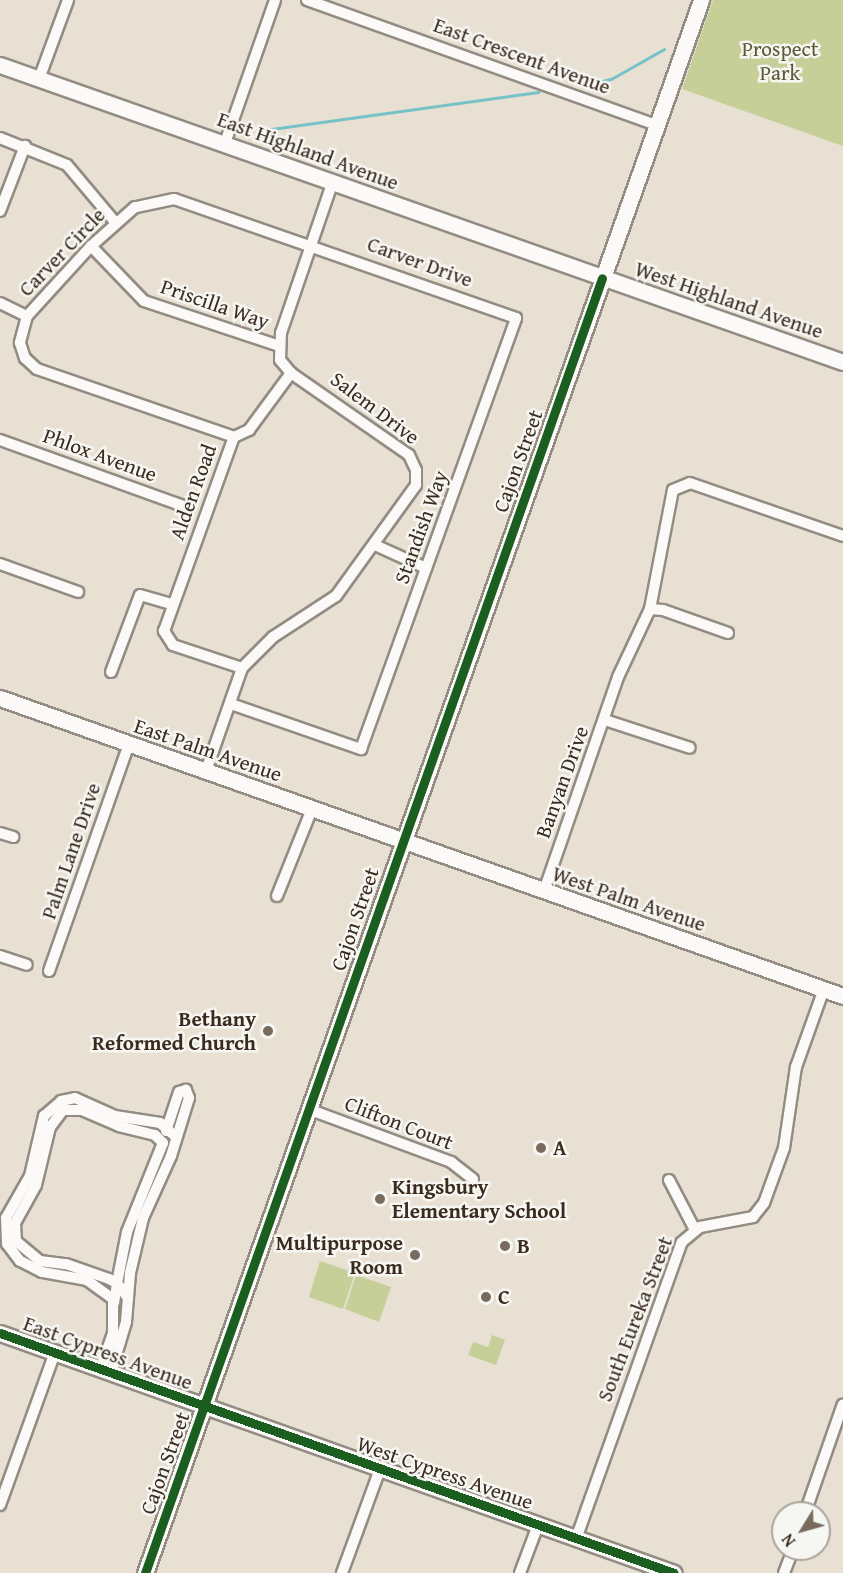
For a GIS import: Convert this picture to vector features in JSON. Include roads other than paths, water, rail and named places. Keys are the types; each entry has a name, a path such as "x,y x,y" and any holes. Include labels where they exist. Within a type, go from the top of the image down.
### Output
{"street":[{"path":"39,79 68,0"},
{"path":"225,143 275,0"},
{"name":"East Crescent Avenue","path":"307,0 657,125"},
{"name":"Cajon Street","path":"145,1573 402,840 701,0"},
{"name":"East Highland Avenue","path":"0,65 602,278"},
{"path":"0,138 26,146 67,165 115,222"},
{"path":"0,211 26,146"},
{"path":"291,373 279,360 279,346 333,181"},
{"name":"Carver Circle","path":"234,436 36,369 25,358 20,343 27,316 115,222 145,203 174,199 311,243"},
{"name":"Carver Drive","path":"311,243 516,318"},
{"name":"Priscilla Way","path":"91,246 144,301 279,346"},
{"name":"West Highland Avenue","path":"602,278 843,362"},
{"path":"0,303 27,316"},
{"name":"Standish Way","path":"231,704 361,749 516,318"},
{"name":"Alden Road","path":"242,668 168,641 164,631 234,436 249,430 291,373"},
{"name":"Salem Drive","path":"242,668 273,638 336,596 415,489 414,462 318,388 291,373"},
{"name":"Phlox Avenue","path":"0,440 186,507"},
{"name":"Banyan Drive","path":"544,891 628,651 650,609 670,496 678,486 690,483 843,536"},
{"path":"375,546 426,568"},
{"path":"0,564 78,592"},
{"path":"111,672 140,595 172,604"},
{"path":"650,609 663,610 728,633"},
{"path":"206,771 242,668"},
{"name":"East Palm Avenue","path":"0,698 402,840"},
{"name":"Banyan Drive","path":"605,720 690,748"},
{"name":"Palm Lane Drive","path":"49,971 129,744"},
{"path":"278,896 312,809"},
{"path":"0,833 12,837"},
{"name":"West Palm Avenue","path":"402,840 843,996"},
{"path":"0,956 27,965"},
{"name":"South Eureka Street","path":"576,1539 679,1248 694,1230 753,1217 764,1203 784,1148 796,1067 824,989"},
{"path":"186,1090 189,1098 176,1137 143,1218 121,1348 106,1370 113,1334 117,1283 135,1207 156,1166 179,1092 186,1090"},
{"path":"114,1303 105,1290 87,1280 42,1272 20,1261 7,1244 6,1218 30,1176 44,1116 61,1101 75,1098 114,1116 167,1126 176,1137"},
{"name":"Clifton Court","path":"308,1109 451,1162 473,1179"},
{"path":"128,1299 117,1283 86,1269 44,1262 29,1255 18,1246 15,1223 36,1185 50,1127 63,1110 82,1110 114,1125 155,1135 163,1143"},
{"path":"669,1180 694,1230"},
{"name":"East Cypress Avenue","path":"0,1333 204,1407"},
{"path":"0,1505 55,1352"},
{"path":"809,1501 843,1404"},
{"name":"West Cypress Avenue","path":"204,1407 674,1573"},
{"path":"342,1573 380,1469"},
{"path":"520,1573 538,1525"}],"waterway":[{"path":"584,86 611,79 664,49"},
{"path":"264,130 538,92"}],"place":[{"name":"Bethany Reformed Church","path":"268,1031"},
{"name":"A","path":"541,1148"},
{"name":"Kingsbury Elementary School","path":"380,1199"},
{"name":"B","path":"505,1246"},
{"name":"Multipurpose Room","path":"415,1255"},
{"name":"C","path":"486,1297"}],"park label":[{"name":"Prospect Park","path":"780,61"}]}
